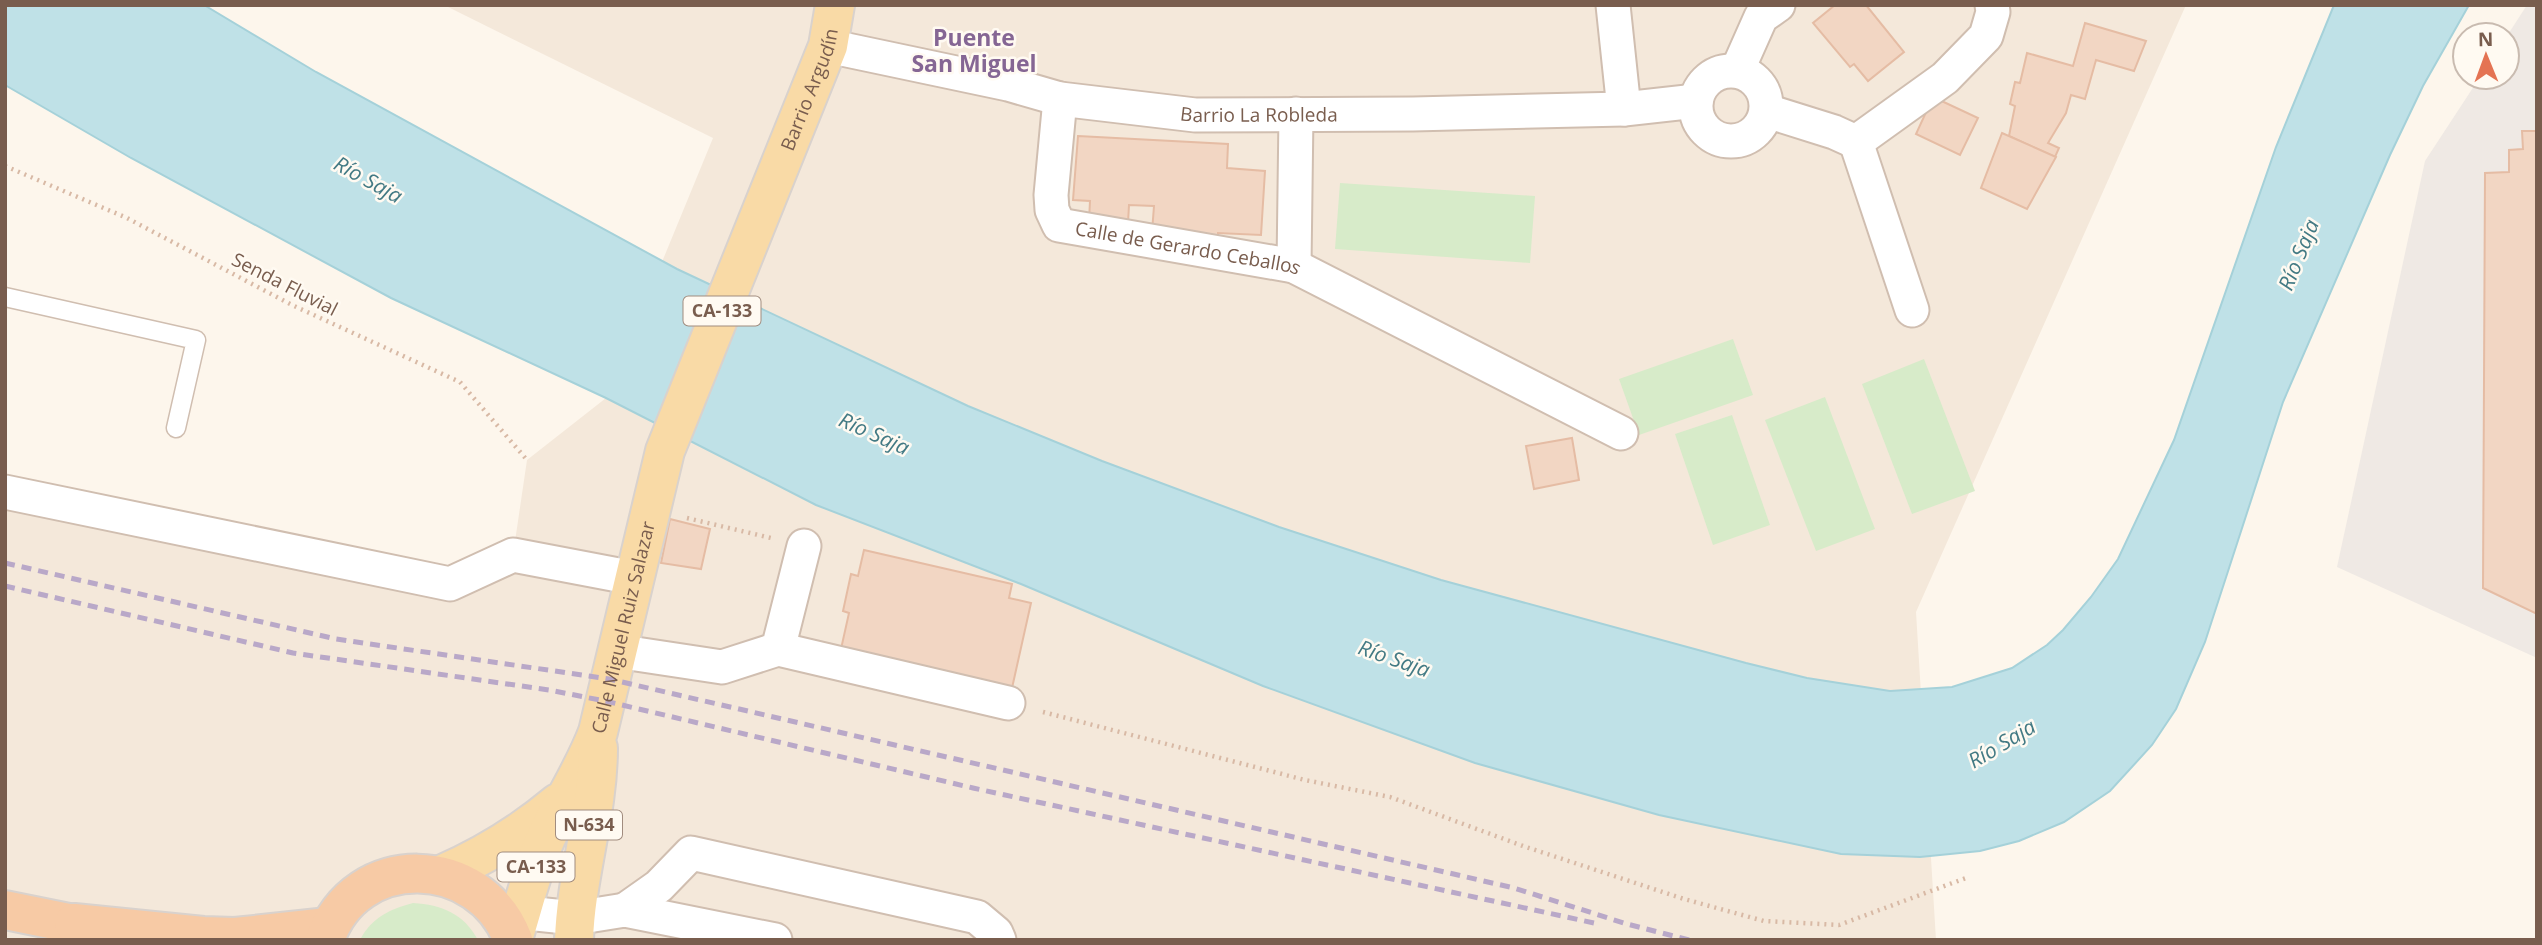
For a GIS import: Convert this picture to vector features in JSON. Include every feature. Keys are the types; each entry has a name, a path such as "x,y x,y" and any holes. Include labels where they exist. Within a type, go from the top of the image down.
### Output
{"highway":[{"path":"74,923 235,937 327,927 329,930 354,897 380,880 410,873 442,875 472,888 534,928"},
{"path":"5,910 152,940"}],"main road":[{"name":"Barrio Argudín","path":"665,450 828,46 835,5"},
{"name":"Calle Miguel Ruiz Salazar","path":"534,928 542,847 598,732 665,450"},
{"name":"N-634","path":"534,928 595,798 598,732"},
{"name":"Calle Miguel Ruiz Salazar","path":"442,875 495,849 523,831 565,797"}],"street":[{"path":"1613,5 1624,109"},
{"path":"1737,71 1761,17 1778,5"},
{"path":"1856,142 1954,70 1986,36 1993,12 1992,5"},
{"name":"Barrio La Robleda","path":"828,46 1008,84 1060,99 1195,115 1624,109 1696,101"},
{"path":"1723,71 1737,71 1750,75 1760,84 1766,97 1767,111 1762,124 1753,134 1740,140 1727,141 1713,136 1703,127 1697,116 1696,101 1701,87 1710,77 1723,71"},
{"name":"Calle de Gerardo Ceballos","path":"1060,99 1051,195 1052,210 1059,225 1294,266 1296,114"},
{"path":"1767,111 1834,132 1856,142 1912,310"},
{"path":"1294,266 1621,433"},
{"path":"5,492 450,584 513,555 634,578"},
{"path":"778,649 804,546"},
{"path":"616,651 722,667 778,649 1008,703"},
{"path":"534,928 625,909 659,886 691,853 977,917 996,933 999,940"},
{"path":"625,909 775,940"}],"lane":[{"path":"5,297 196,340 176,428"}],"path":[{"name":"Senda Fluvial","path":"5,166 127,218 292,305 460,382 527,460"},
{"path":"687,518 804,546"},
{"path":"1008,703 1305,780 1390,797 1523,846 1684,899 1764,921 1839,925 1965,878"}],"shaded area":[{"path":"444,5 2186,5 1916,612 1936,940 5,940 5,498 450,584 513,555 527,460 606,398 713,138"},
{"path":"2527,5 2537,5 2537,658 2337,567 2425,161 2471,91 2521,91 2521,21 2517,21"}],"green space":[{"path":"1340,183 1535,196 1530,263 1335,249"},
{"path":"1733,339 1753,395 1639,435 1619,379"},
{"path":"1924,359 1975,491 1912,514 1862,384"},
{"path":"1825,397 1875,529 1816,551 1765,420"},
{"path":"1732,415 1770,525 1713,545 1675,434"},
{"path":"413,903 451,912 466,923 478,940 360,940 376,920 397,908"}],"water":[{"name":"Río Saja","path":"5,5 204,5 316,72 677,269 968,406 1102,461 1279,527 1441,580 1746,663 1807,678 1890,691 1952,687 2012,668 2047,645 2063,630 2118,559 2174,440 2276,147 2334,5 2469,5 2460,21 2451,21 2451,37 2423,86 2390,155 2283,402 2205,642 2176,709 2152,745 2110,791 2064,822 2019,841 1980,851 1920,857 1841,854 1659,815 1475,763 1263,686 1021,584 816,505 606,398 391,298 131,158 5,85"}],"building":[{"path":"1835,5 1866,5 1904,52 1868,81 1854,64 1850,67 1813,23"},
{"path":"2085,23 2146,41 2134,71 2096,60 2085,99 2071,95 2066,113 2048,143 2059,148 2055,157 2009,136 2015,106 2010,104 2015,82 2020,83 2027,53 2073,66"},
{"path":"1933,97 1978,118 1960,155 1916,134"},
{"path":"2537,114 2537,614 2483,588 2485,173 2509,172 2509,150 2523,149 2522,131 2536,131"},
{"path":"2002,133 2056,157 2027,209 1981,188"},
{"path":"1078,136 1228,144 1227,168 1265,171 1261,235 1218,233 1218,236 1152,232 1154,206 1129,205 1128,223 1089,221 1090,201 1073,200"},
{"path":"1572,438 1579,480 1534,489 1526,446"},
{"path":"670,519 710,529 701,569 661,563"},
{"path":"864,550 1012,584 1009,598 1031,603 1010,697 839,658 849,613 843,611 851,574 858,576"}],"railway":[{"path":"5,563 336,639 609,679 1514,888 1627,924 1689,940"},
{"path":"5,586 293,653 549,690 605,701 973,788 1594,923"}],"district":[{"name":"Puente San Miguel","path":"974,51"}]}
